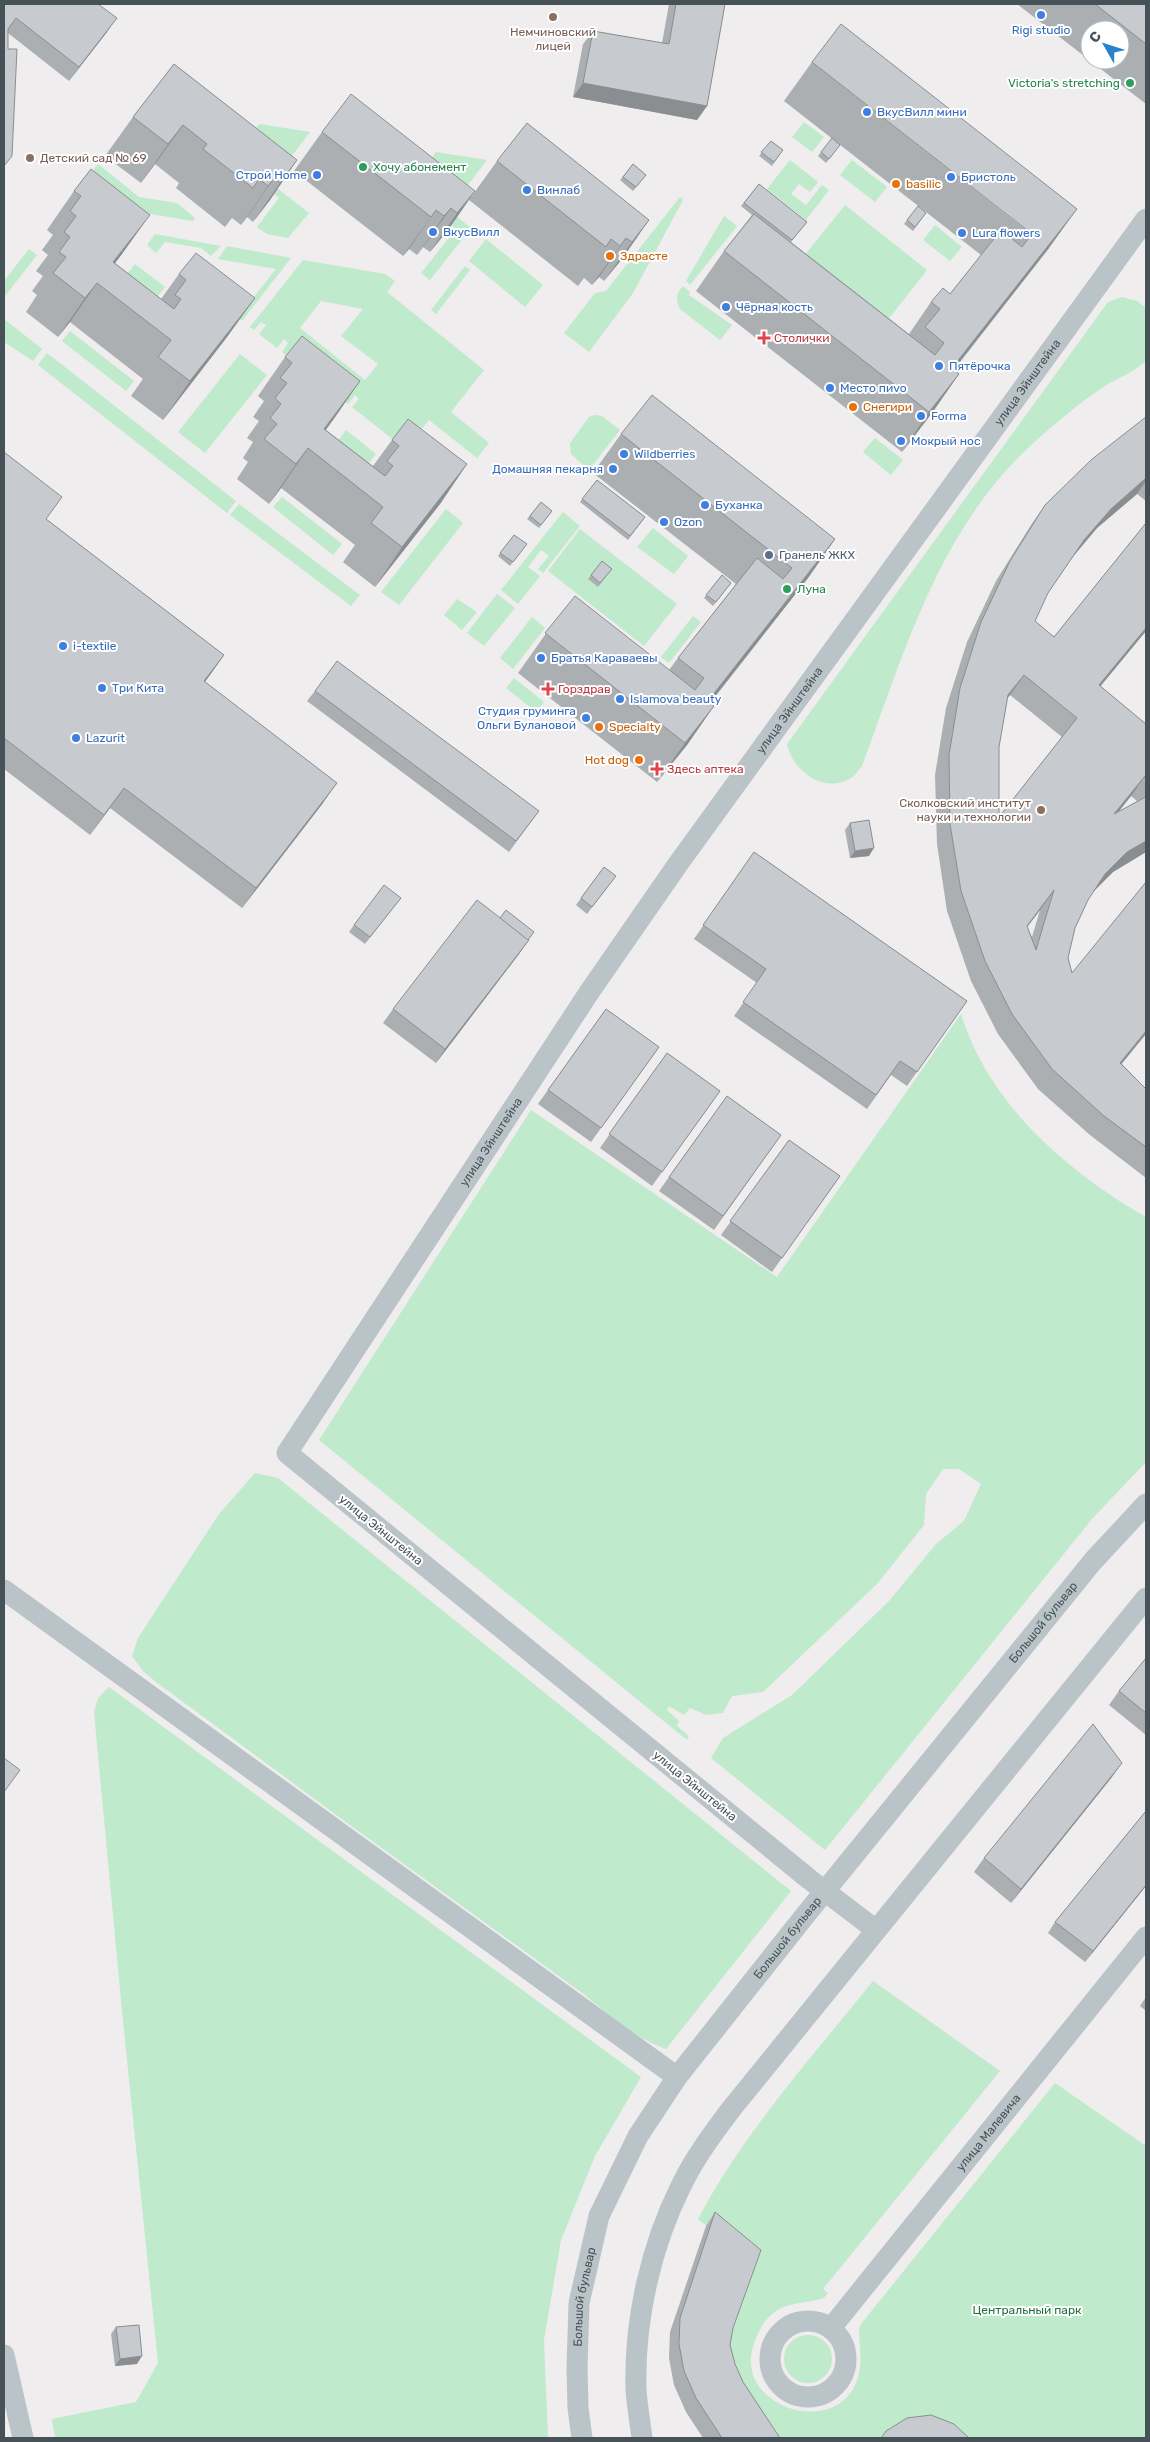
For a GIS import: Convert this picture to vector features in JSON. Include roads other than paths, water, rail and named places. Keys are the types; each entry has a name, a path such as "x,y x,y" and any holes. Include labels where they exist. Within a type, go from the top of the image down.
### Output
{"street":[{"name":"улица Эйнштейна","path":"876,1930 286,1453 617,951 758,751 1146,220"},
{"name":"Большой бульвар","path":"582,2438 578,2408 577,2368 579,2304 599,2216 638,2136 677,2078 826,1891 1093,1561 1146,1504"},
{"path":"4,1590 677,2078"},
{"path":"642,2438 636,2389 640,2326 650,2269 664,2222 682,2183 732,2108 1146,1598"},
{"name":"улица Малевича","path":"831,2328 1146,1937"},
{"path":"4,2355 23,2438"}],"place":[{"name":"Rigi studio","path":"1041,15"},
{"name":"Немчиновский лицей","path":"553,17"},
{"name":"Victoria's stretching","path":"1130,83"},
{"name":"ВкусВилл мини","path":"867,112"},
{"name":"Детский сад № 69","path":"30,158"},
{"name":"Хочу абонемент","path":"363,167"},
{"name":"Строй Home","path":"317,175"},
{"name":"Бристоль","path":"951,177"},
{"name":"basilic","path":"896,184"},
{"name":"Винлаб","path":"527,190"},
{"name":"ВкусВилл","path":"433,232"},
{"name":"Lura flowers","path":"962,233"},
{"name":"Здрасте","path":"610,256"},
{"name":"Чёрная кость","path":"726,307"},
{"name":"Столички","path":"764,338"},
{"name":"Пятёрочка","path":"939,366"},
{"name":"Место пиvo","path":"830,388"},
{"name":"Снегири","path":"853,407"},
{"name":"Forma","path":"921,416"},
{"name":"Мокрый нос","path":"901,441"},
{"name":"Wildberries","path":"624,454"},
{"name":"Домашняя пекарня","path":"613,469"},
{"name":"Буханка","path":"705,505"},
{"name":"Ozon","path":"664,522"},
{"name":"Гранель ЖКХ","path":"769,555"},
{"name":"Луна","path":"787,589"},
{"name":"i-textile","path":"63,646"},
{"name":"Братья Караваевы","path":"541,658"},
{"name":"Три Кита","path":"102,688"},
{"name":"Горздрав","path":"548,689"},
{"name":"Islamova beauty","path":"620,699"},
{"name":"Студия груминга Ольги Булановой","path":"586,718"},
{"name":"Specialty","path":"599,727"},
{"name":"Lazurit","path":"76,738"},
{"name":"Hot dog","path":"639,760"},
{"name":"Здесь аптека","path":"657,769"},
{"name":"Сколковский институт науки и технологии","path":"1041,810"}],"park label":[{"name":"Центральный парк","path":"1027,2310"}]}
